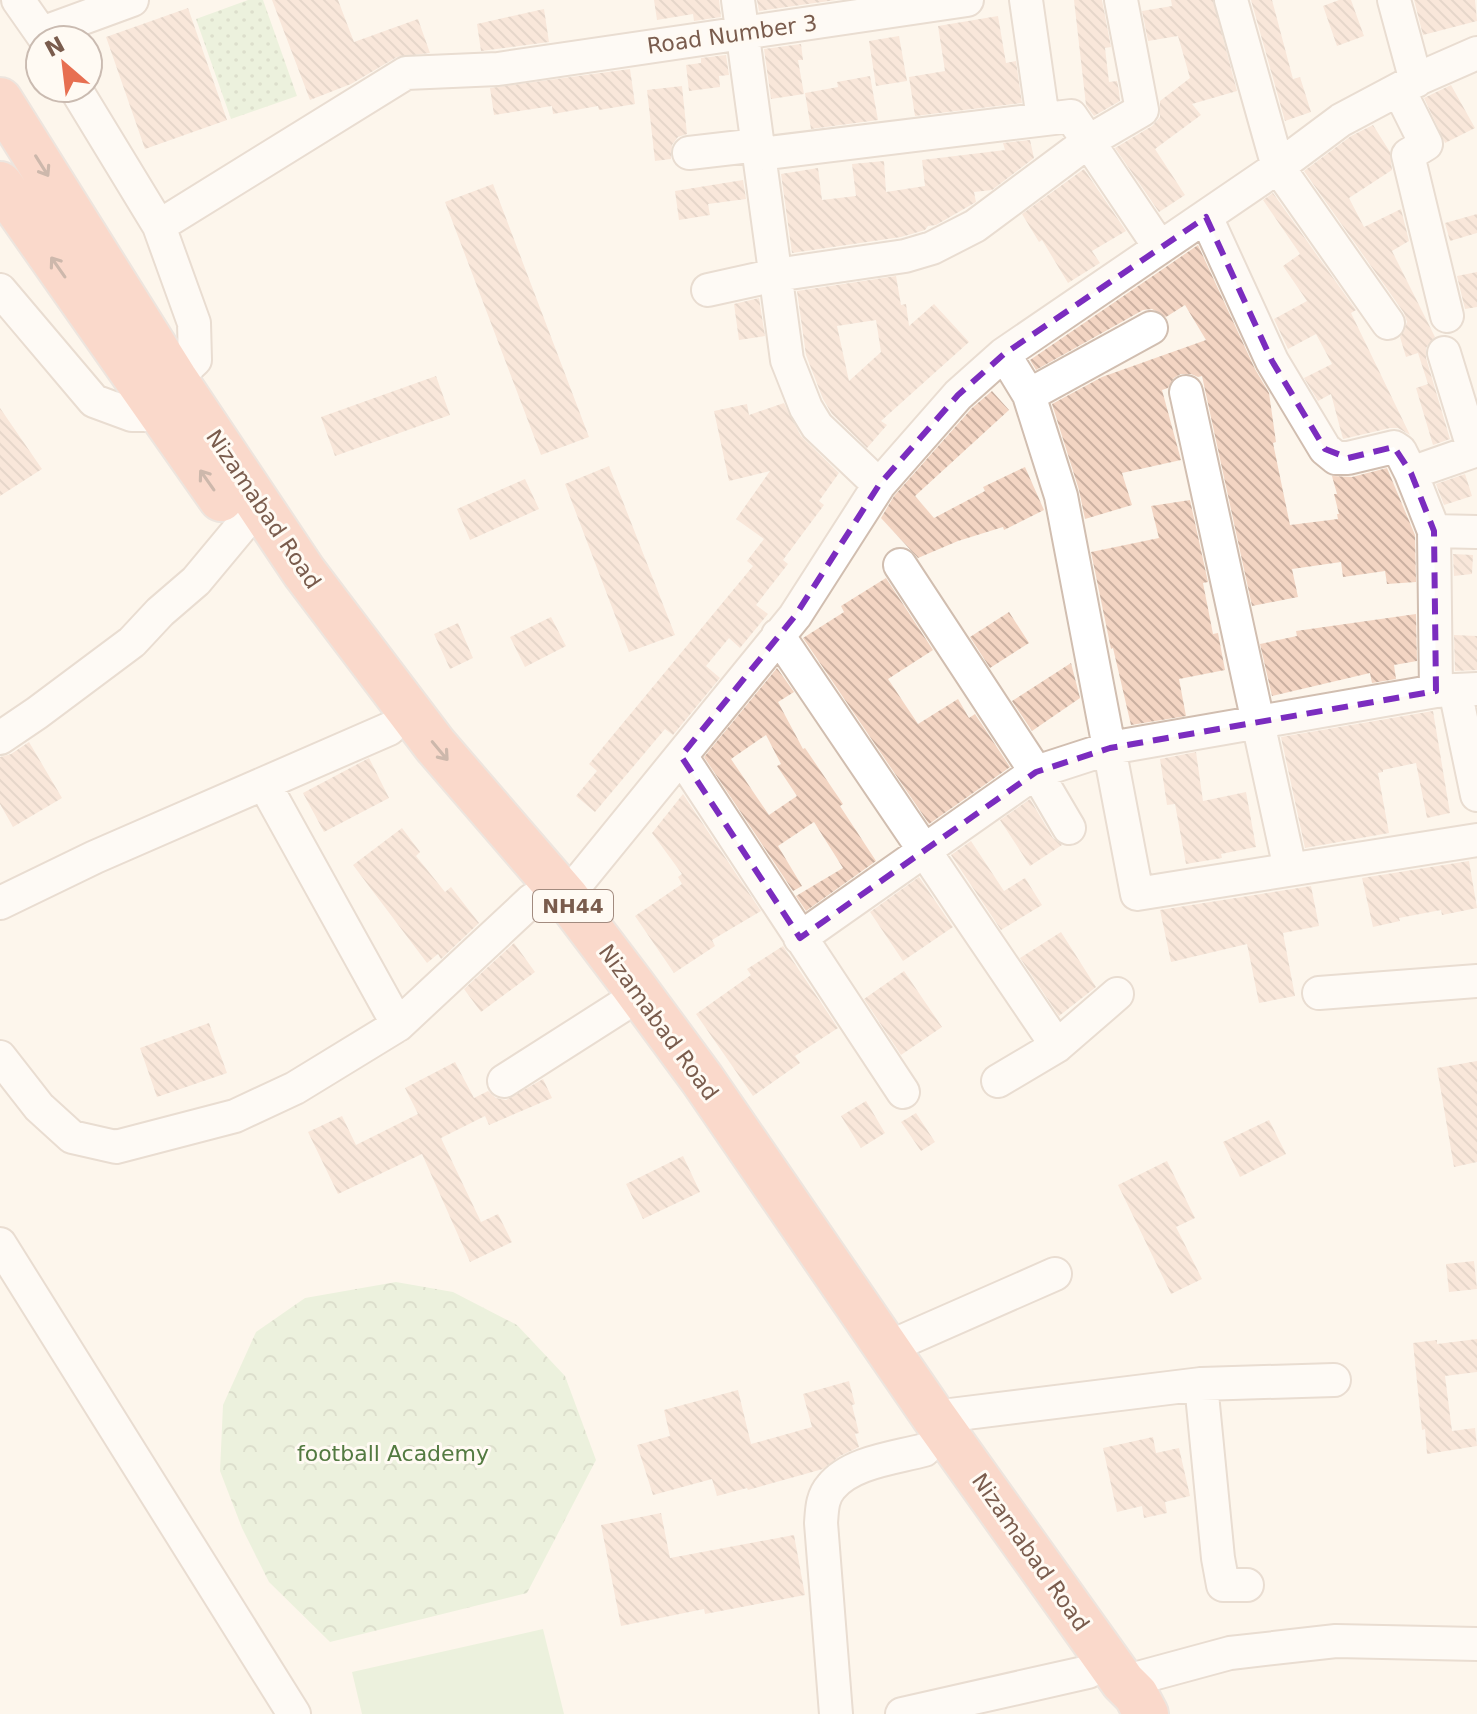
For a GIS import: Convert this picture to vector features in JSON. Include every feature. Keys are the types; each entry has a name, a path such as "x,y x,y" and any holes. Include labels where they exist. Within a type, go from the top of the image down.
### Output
{"highway":[{"name":"Nizamabad Road","path":"0,100 241,527 293,605 416,766 549,899 702,1079 887,1348 929,1433"},
{"name":"Nizamabad Road","path":"0,184 304,572 549,899 620,1007 1118,1696"}],"street":[{"path":"18,0 35,24"},
{"path":"73,24 132,0"},
{"path":"738,0 787,360 806,408 817,426 879,485"},
{"name":"Road Number 3","path":"159,226 406,73 498,69 967,0"},
{"path":"1026,0 1043,119"},
{"path":"708,290 776,275 905,256 952,239 975,226 1089,141 1142,110 1121,0"},
{"path":"1231,0 1278,167 1388,323"},
{"path":"1394,0 1408,85 1426,144 1408,155 1447,316"},
{"path":"0,1057 39,1107 72,1137 116,1147 235,1116 295,1088 398,1025 549,899 681,756 795,616 879,485 958,395 1004,354 1206,217 1341,120 1477,53"},
{"path":"0,290 94,401 132,415 169,397 195,360 194,323 159,226 85,104"},
{"path":"689,153 759,149 1071,116 1159,246"},
{"path":"1206,217 1272,361 1325,449 1336,458 1348,458 1394,447 1400,451 1411,473 1434,531 1456,690 1477,795"},
{"path":"1029,395 1151,328"},
{"path":"1411,473 1474,451 1444,353"},
{"path":"1004,354 1029,395 1061,496 1137,894 1477,840"},
{"path":"1186,392 1290,869"},
{"path":"0,738 132,642 196,581 241,527"},
{"path":"1434,531 1477,532"},
{"path":"900,565 1036,772 1069,828"},
{"path":"778,635 1057,1046"},
{"path":"800,938 1036,772 1110,748 1456,690"},
{"path":"0,903 95,857 389,729"},
{"path":"681,756 903,1092"},
{"path":"265,785 398,1025"},
{"path":"1319,993 1477,981"},
{"path":"998,1081 1057,1046 1117,994"},
{"path":"504,1081 620,1007"},
{"path":"0,1244 294,1714"},
{"path":"887,1348 1055,1274"},
{"path":"836,1714 821,1523 823,1501 831,1487 845,1475 929,1433 1201,1384 1334,1380"},
{"path":"1201,1384 1223,1585 1247,1585"},
{"path":"902,1714 1118,1696 1230,1653 1336,1641 1477,1644"}],"highlighted area":[{"path":"1206,217 1272,361 1325,449 1348,458 1394,447 1411,473 1434,531 1436,691 1110,748 1036,772 800,938 681,756 795,616 879,485 958,395 1004,354"}],"green space":[{"path":"248,0 263,0 297,96 231,119 196,19"},
{"name":"football Academy","path":"396,1282 453,1292 517,1325 565,1376 596,1460 527,1593 330,1642 269,1582 242,1528 220,1471 223,1405 256,1332 305,1298"},
{"path":"543,1629 564,1714 362,1714 352,1672"}],"building":[{"path":"272,0 338,0 354,42 418,19 430,53 397,57 351,84 310,100"},
{"path":"654,0 719,0 721,17 694,21 693,14 657,20"},
{"path":"757,0 836,0 759,11"},
{"path":"1074,0 1102,0 1111,47 1105,48 1109,82 1117,81 1119,91 1120,101 1094,116 1086,105"},
{"path":"1171,0 1213,0 1237,91 1192,104 1201,115 1155,149 1185,195 1159,212 1115,148 1152,126 1160,117 1160,101 1190,78 1178,36 1148,41 1142,11 1172,6"},
{"path":"1251,0 1272,0 1293,79 1300,77 1311,112 1285,121"},
{"path":"1339,0 1351,0 1364,36 1337,46 1323,6"},
{"path":"1414,0 1475,0 1477,21 1423,35"},
{"path":"188,8 227,120 145,149 106,37"},
{"path":"544,9 549,42 481,51 477,24"},
{"path":"998,16 1006,63 1016,61 1022,103 915,116 909,77 945,71 938,26"},
{"path":"899,36 907,81 876,86 869,41"},
{"path":"801,44 803,60 798,60 804,94 771,99 764,49"},
{"path":"726,55 729,75 719,76 720,87 689,91 686,65 701,63 701,58"},
{"path":"630,69 635,104 599,110 598,106 553,114 552,106 494,115 490,88"},
{"path":"870,76 878,120 811,129 805,93 838,87 837,82"},
{"path":"1451,85 1475,128 1445,143 1424,98"},
{"path":"682,86 687,134 678,137 672,145 671,159 655,161 647,90"},
{"path":"1373,125 1390,152 1392,170 1349,198 1364,227 1401,209 1409,241 1392,251 1435,337 1426,348 1426,358 1450,439 1433,445 1416,388 1428,384 1418,353 1406,357 1400,337 1407,322 1404,313 1304,171 1351,136"},
{"path":"1030,140 1034,158 992,190 974,192 976,202 936,225 901,237 792,253 781,174 818,168 822,200 856,196 852,164 884,161 886,192 925,186 922,160 1005,150 1003,143"},
{"path":"1084,169 1126,231 1092,251 1100,263 1068,283 1022,214"},
{"path":"743,180 746,199 708,204 710,215 679,220 675,191"},
{"path":"493,184 589,437 541,455 445,202"},
{"path":"1273,193 1356,310 1351,313 1410,435 1398,428 1390,428 1343,439 1331,394 1318,401 1304,378 1332,364 1316,334 1288,349 1274,319 1307,301 1283,266 1300,254 1263,200"},
{"path":"1477,214 1477,233 1450,241 1445,223"},
{"path":"1198,245 1269,393 1276,442 1273,443 1290,525 1338,519 1334,494 1337,494 1332,476 1352,477 1387,468 1415,535 1416,582 1387,584 1385,571 1343,577 1341,562 1292,569 1298,597 1252,606 1202,376 1181,374 1162,390 1181,460 1122,473 1132,505 1085,519 1052,404 1102,377 1206,340 1185,305 1166,317 1152,309 1143,310 1036,370 1030,360"},
{"path":"1477,272 1477,307 1465,309 1457,276"},
{"path":"896,276 901,305 906,304 909,326 934,304 969,342 881,421 887,425 867,448 832,414 823,399 806,355 797,291","holes":["876,320 881,352 849,381 837,326"]},
{"path":"759,298 765,336 739,340 734,304"},
{"path":"436,376 450,415 335,456 321,417"},
{"path":"992,391 1009,410 915,496 934,518 985,491 983,487 1025,467 1044,510 1004,530 1003,527 958,541 918,558 881,518 894,496 972,408"},
{"path":"784,403 801,436 839,473 819,501 824,505 783,560 788,564 756,605 768,614 740,648 729,638 706,666 720,678 673,735 665,729 595,812 576,796 597,771 589,764 753,566 747,561 764,539 736,519 770,471 729,481 714,411 747,404 749,415"},
{"path":"0,408 42,469 0,496"},
{"path":"609,466 675,635 629,652 565,484"},
{"path":"1465,474 1472,496 1444,505 1436,484"},
{"path":"525,479 539,509 470,540 457,509"},
{"path":"1190,500 1208,582 1203,583 1213,634 1218,633 1225,670 1179,679 1186,716 1131,725 1091,552 1159,538 1151,506"},
{"path":"1453,554 1473,555 1472,574 1454,576"},
{"path":"886,578 933,650 888,679 918,724 958,699 969,718 975,714 1010,767 929,824 803,638 844,612 841,606"},
{"path":"1009,612 1029,643 990,668 970,637"},
{"path":"1416,614 1417,661 1394,665 1396,679 1372,683 1370,673 1272,696 1260,644 1297,636 1296,631"},
{"path":"551,617 566,646 525,667 510,637"},
{"path":"458,623 473,658 450,669 434,634"},
{"path":"1454,635 1477,636 1477,670 1455,671"},
{"path":"1071,663 1080,698 1032,731 1012,701"},
{"path":"777,668 794,692 778,702 803,749 843,804 840,806 876,861 806,911 796,896 843,868 814,822 778,846 802,886 793,891 704,757","holes":["766,735 781,764 777,766 797,796 769,815 731,759"]},
{"path":"1433,711 1450,813 1427,818 1416,763 1383,770 1378,773 1389,833 1305,848 1281,737"},
{"path":"29,742 62,798 13,827 0,804 0,757"},
{"path":"1196,752 1203,801 1246,792 1256,847 1221,854 1222,858 1186,864 1175,804 1167,805 1160,759"},
{"path":"369,758 389,798 324,832 303,793"},
{"path":"683,794 761,911 712,940 715,946 674,973 635,916 682,884 678,877 682,874 652,833"},
{"path":"1030,799 1053,838 1062,845 1030,866 1000,820"},
{"path":"402,828 420,852 416,856 445,892 451,887 479,923 441,959 438,954 427,963 353,865"},
{"path":"971,841 1004,891 1025,878 1042,905 1001,930 951,855"},
{"path":"1469,861 1477,908 1442,915 1441,910 1399,918 1400,921 1373,927 1362,878"},
{"path":"919,877 953,927 903,961 870,912"},
{"path":"1311,886 1319,926 1283,933 1295,996 1259,1003 1247,944 1171,962 1160,910"},
{"path":"1061,932 1096,987 1059,1016 1020,958"},
{"path":"514,943 535,972 481,1012 464,989"},
{"path":"783,946 838,1028 795,1056 800,1063 753,1096 696,1014 751,975 747,969"},
{"path":"904,971 942,1027 901,1055 864,999"},
{"path":"209,1023 227,1073 157,1097 140,1048"},
{"path":"1477,1061 1477,1162 1454,1167 1437,1068"},
{"path":"455,1062 474,1098 488,1091 496,1098 506,1100 543,1079 552,1098 489,1125 485,1116 441,1138 481,1222 498,1214 512,1242 470,1262 422,1154 338,1194 308,1132 342,1116 356,1145 418,1114 405,1088"},
{"path":"866,1101 885,1133 861,1148 841,1116"},
{"path":"916,1113 935,1142 921,1151 901,1122"},
{"path":"1269,1120 1286,1154 1240,1177 1223,1142"},
{"path":"683,1156 700,1192 643,1219 626,1184"},
{"path":"1167,1161 1195,1218 1176,1227 1202,1279 1171,1294 1118,1185"},
{"path":"1474,1261 1477,1289 1449,1292 1446,1264"},
{"path":"1477,1339 1477,1372 1445,1376 1452,1431 1475,1428 1477,1446 1427,1454 1413,1343 1437,1340 1437,1344"},
{"path":"849,1381 855,1404 852,1405 859,1447 823,1469 717,1496 712,1479 653,1495 637,1445 670,1436 664,1410 738,1390 751,1444 812,1427 803,1394"},
{"path":"1153,1437 1156,1453 1179,1448 1190,1496 1165,1502 1167,1513 1144,1518 1142,1506 1117,1512 1103,1448"},
{"path":"661,1513 670,1558 794,1535 805,1595 705,1614 704,1609 621,1626 601,1525"}]}
